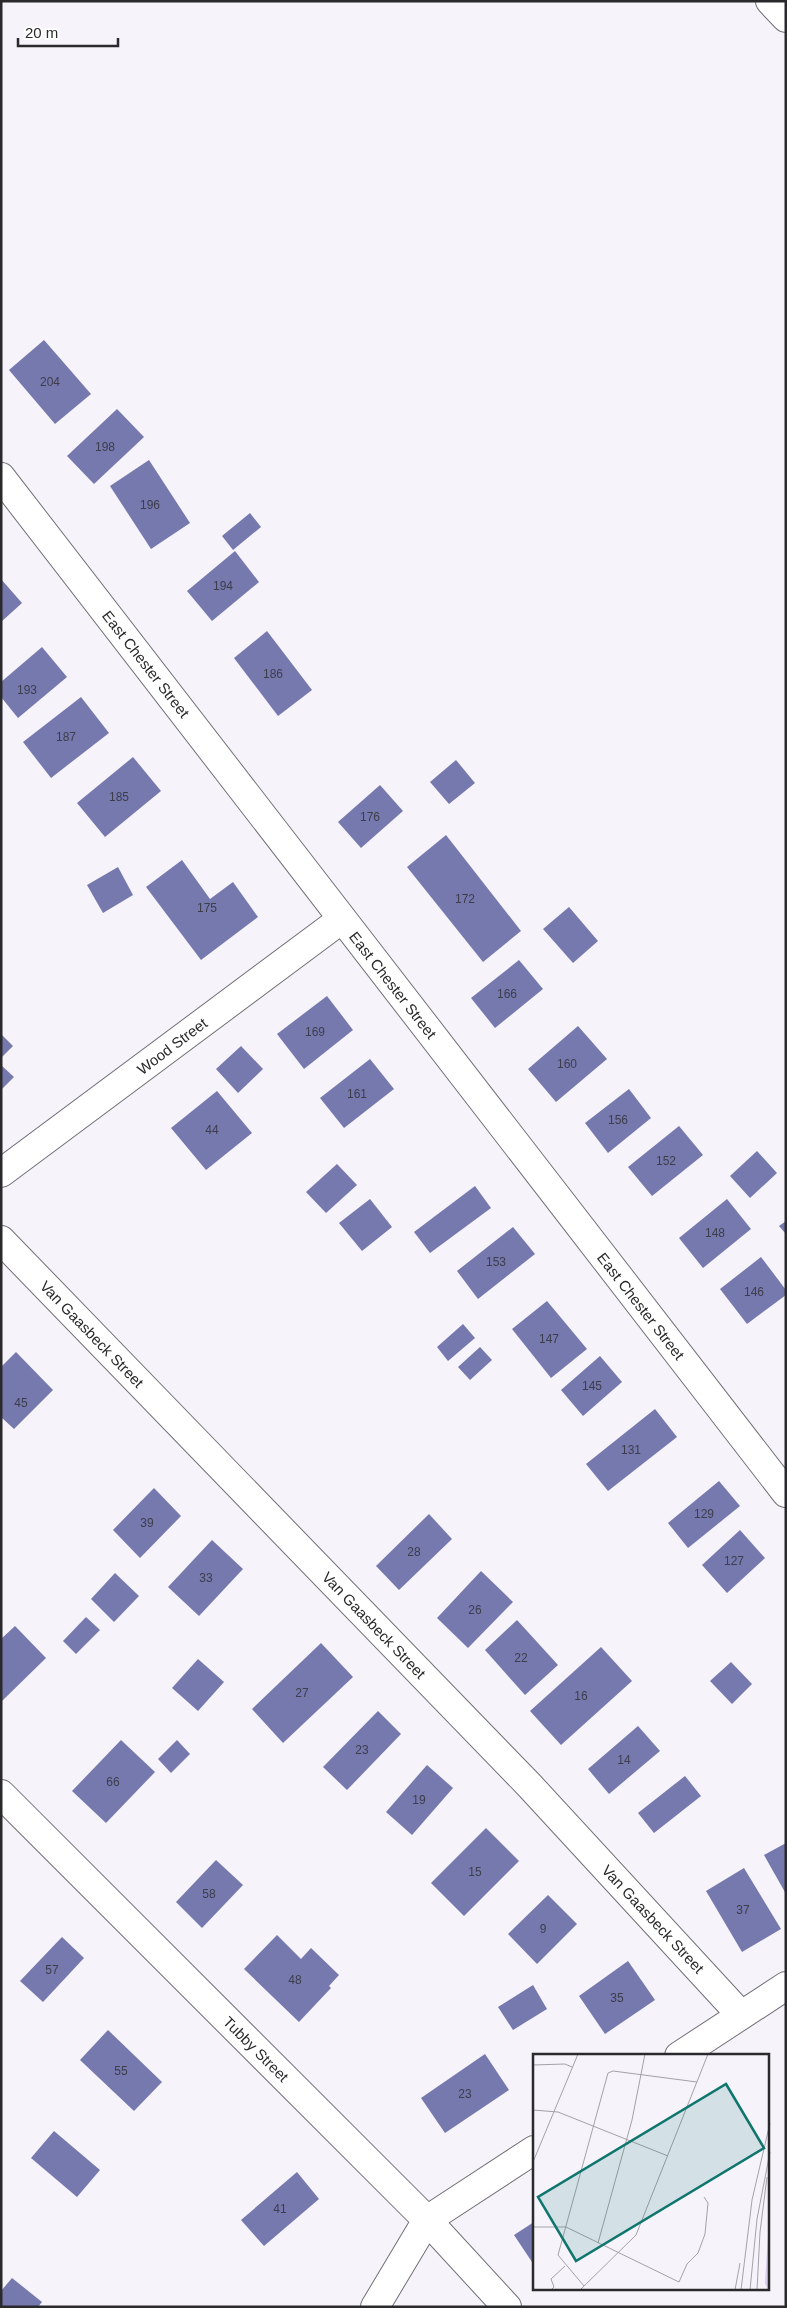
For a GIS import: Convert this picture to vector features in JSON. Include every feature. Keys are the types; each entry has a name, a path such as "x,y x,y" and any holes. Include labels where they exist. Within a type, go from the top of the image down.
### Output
{"street":[{"path":"770,1 786,18"},
{"name":"East Chester Street","path":"1,476 786,1493"},
{"name":"Wood Street","path":"1,1173 342,919"},
{"name":"Van Gaasbeck Street","path":"1,1240 530,1786 741,2015"},
{"name":"Tubby Street","path":"1,1794 427,2220 507,2307"},
{"path":"683,2054 786,1986"},
{"path":"375,2307 427,2220 533,2151"}],"building":[{"path":"44,340 91,394 55,424 9,370"},
{"path":"117,409 144,437 94,484 67,456"},
{"path":"149,460 190,523 151,549 110,486"},
{"path":"250,513 261,527 233,550 222,536"},
{"path":"235,551 259,582 212,621 187,591"},
{"path":"1,579 22,603 1,622"},
{"path":"267,631 312,690 278,716 234,658"},
{"path":"42,647 67,677 18,718 1,697 1,682"},
{"path":"81,697 109,733 51,778 23,742"},
{"path":"133,757 161,791 105,837 77,803"},
{"path":"456,760 475,783 449,804 430,782"},
{"path":"380,785 403,811 361,848 338,822"},
{"path":"446,835 521,931 483,962 407,867"},
{"path":"182,860 210,899 233,882 258,917 201,960 146,887"},
{"path":"118,867 133,895 103,913 87,885"},
{"path":"569,907 598,941 573,963 543,929"},
{"path":"519,960 543,989 495,1028 471,998"},
{"path":"327,996 353,1030 304,1069 277,1034"},
{"path":"578,1026 607,1059 556,1102 528,1069"},
{"path":"1,1034 13,1046 1,1058"},
{"path":"241,1046 263,1069 238,1093 216,1069"},
{"path":"370,1059 394,1089 344,1128 320,1098"},
{"path":"1,1065 14,1077 1,1090"},
{"path":"629,1089 651,1118 608,1153 585,1123"},
{"path":"217,1091 252,1133 206,1170 171,1128"},
{"path":"679,1126 703,1155 652,1196 628,1167"},
{"path":"757,1151 777,1173 750,1198 730,1176"},
{"path":"337,1164 357,1185 326,1213 306,1192"},
{"path":"475,1186 491,1208 430,1253 414,1232"},
{"path":"370,1199 392,1227 362,1251 339,1223"},
{"path":"727,1199 751,1229 703,1268 679,1238"},
{"path":"786,1221 786,1234 779,1226"},
{"path":"513,1227 535,1254 478,1299 457,1271"},
{"path":"761,1257 786,1290 786,1295 747,1324 720,1289"},
{"path":"547,1301 587,1349 551,1378 512,1329"},
{"path":"463,1324 475,1338 448,1361 437,1347"},
{"path":"480,1347 492,1360 470,1380 458,1367"},
{"path":"16,1352 53,1390 14,1429 1,1417 1,1367"},
{"path":"600,1356 622,1382 583,1416 561,1390"},
{"path":"655,1409 677,1437 608,1491 586,1464"},
{"path":"719,1481 740,1506 688,1548 668,1523"},
{"path":"154,1488 181,1516 140,1558 113,1530"},
{"path":"429,1514 452,1539 399,1590 376,1566"},
{"path":"740,1530 765,1558 727,1593 702,1565"},
{"path":"212,1540 243,1569 199,1616 168,1587"},
{"path":"481,1571 513,1602 468,1648 437,1618"},
{"path":"115,1573 139,1596 114,1622 91,1599"},
{"path":"86,1617 100,1630 76,1654 63,1641"},
{"path":"517,1620 558,1665 525,1695 485,1650"},
{"path":"15,1626 46,1658 1,1702 1,1639"},
{"path":"321,1643 353,1677 283,1743 252,1709"},
{"path":"601,1647 632,1681 561,1745 530,1711"},
{"path":"198,1659 224,1682 198,1711 172,1688"},
{"path":"731,1662 752,1684 732,1704 710,1681"},
{"path":"378,1711 401,1734 347,1790 323,1767"},
{"path":"638,1726 660,1751 609,1794 588,1769"},
{"path":"121,1740 155,1772 106,1823 72,1791"},
{"path":"177,1740 190,1754 171,1773 158,1759"},
{"path":"427,1765 453,1788 412,1835 386,1812"},
{"path":"685,1776 701,1796 654,1833 638,1813"},
{"path":"486,1828 519,1861 464,1916 431,1883"},
{"path":"786,1843 786,1894 764,1855"},
{"path":"216,1860 243,1885 202,1928 176,1902"},
{"path":"744,1868 781,1929 742,1952 706,1891"},
{"path":"548,1895 577,1924 537,1964 508,1934"},
{"path":"277,1935 301,1959 311,1948 339,1975 329,1986 331,1988 299,2022 244,1969"},
{"path":"62,1937 84,1958 43,2002 20,1981"},
{"path":"628,1961 655,2000 605,2034 579,1996"},
{"path":"533,1985 547,2009 513,2030 498,2007"},
{"path":"108,2030 162,2082 134,2111 80,2060"},
{"path":"485,2054 509,2090 445,2133 421,2098"},
{"path":"54,2131 100,2170 77,2197 31,2158"},
{"path":"297,2172 319,2199 264,2246 241,2220"},
{"path":"533,2223 533,2264 514,2235"},
{"path":"12,2278 42,2302 38,2307 1,2307 1,2291"}]}
